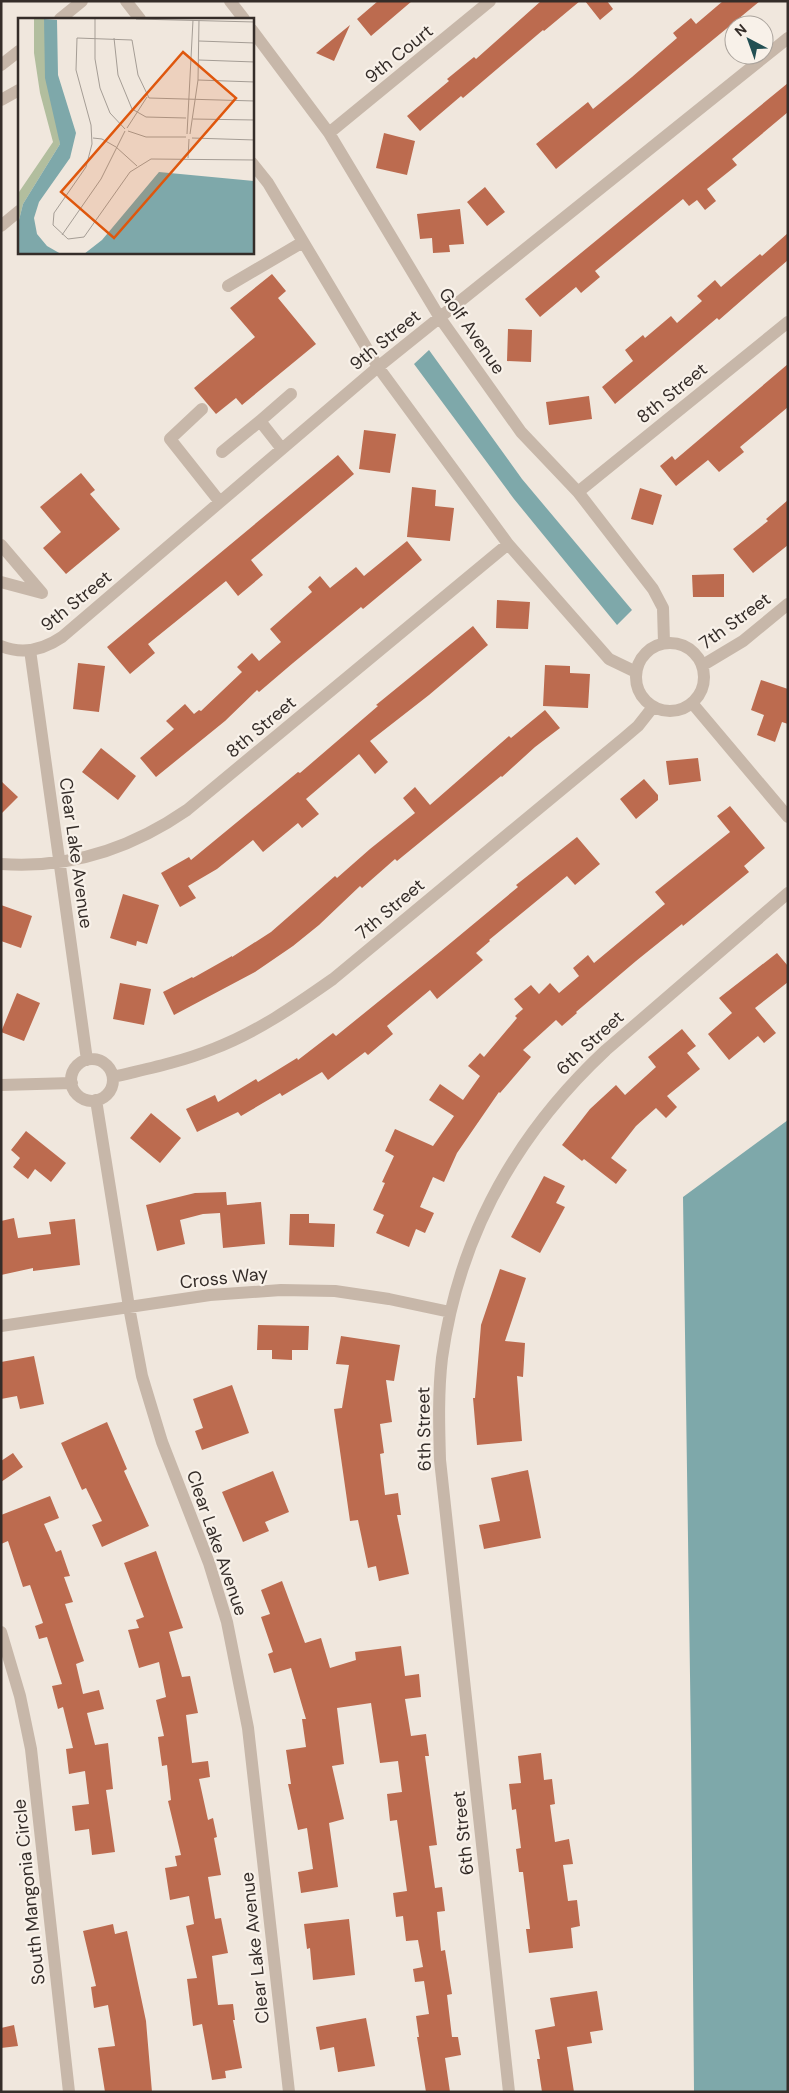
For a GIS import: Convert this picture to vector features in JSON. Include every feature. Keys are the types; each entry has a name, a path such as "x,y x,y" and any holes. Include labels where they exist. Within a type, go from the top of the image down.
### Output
{"street":[{"path":"126,1 139,18"},
{"path":"230,1 243,18"},
{"name":"9th Court","path":"329,133 490,1"},
{"path":"61,18 75,3"},
{"name":"Golf Avenue","path":"254,33 329,133 440,318 521,432 578,492 653,589 663,608 664,643"},
{"name":"9th Street","path":"1,646 10,650 30,650 51,645 62,638 378,367 788,38"},
{"path":"1,65 18,52"},
{"path":"1,100 18,91"},
{"path":"254,166 268,183 378,367 508,544 609,659 636,672"},
{"path":"1,226 18,212"},
{"path":"228,286 303,242"},
{"name":"8th Street","path":"578,492 788,322"},
{"path":"222,452 291,394"},
{"path":"202,409 170,439 220,502"},
{"path":"260,421 282,449"},
{"name":"8th Street","path":"1,864 22,865 84,858 120,847 166,825 187,810 508,544"},
{"path":"1,545 42,593 1,582"},
{"name":"7th Street","path":"703,666 743,641 788,604"},
{"path":"664,643 684,645 699,657 703,666 705,676 699,695 692,703 683,708 673,711 653,707 639,692 636,672 639,662 654,646 664,643"},
{"name":"Clear Lake Avenue","path":"30,650 87,1060"},
{"path":"692,703 788,816"},
{"name":"7th Street","path":"113,1077 174,1062 215,1049 260,1027 307,997 333,979 624,738 638,726 653,707"},
{"name":"6th Street","path":"509,2092 440,1460 438,1409 442,1358 450,1312 460,1275 478,1227 492,1197 518,1152 548,1111 581,1073 606,1050 788,893"},
{"path":"93,1059 104,1062 113,1077 111,1089 107,1095 96,1100 83,1099 78,1095 72,1083 73,1072 77,1066 93,1059"},
{"path":"1,1085 72,1083"},
{"name":"Clear Lake Avenue","path":"96,1100 142,1376 162,1442 209,1563 227,1622 240,1682 248,1728 289,2092"},
{"name":"Cross Way","path":"1,1326 210,1295 281,1290 335,1292 371,1296 450,1312"},
{"name":"South Mangonia Circle","path":"1,1632 20,1696 31,1749 69,2092"}],"water":[{"path":"429,350 522,479 632,610 617,625 514,499 414,364"},
{"path":"788,1120 788,2092 694,2092 683,1197"}],"building":[{"path":"378,1 412,1 371,36 357,19"},
{"path":"541,1 580,1 463,98 461,96 420,131 407,116 449,81 447,79 474,57 476,59"},
{"path":"585,1 607,1 613,9 600,20"},
{"path":"723,1 760,1 743,15 724,15 724,31 556,169 536,144 588,102 593,109 677,38 673,33 691,18 696,24"},
{"path":"350,25 334,61 316,53"},
{"path":"788,83 788,112 732,159 737,165 707,189 716,201 705,210 697,200 689,206 683,199 595,271 600,277 581,293 576,287 540,317 525,299"},
{"path":"384,133 415,141 407,175 376,168"},
{"path":"485,187 505,212 487,226 467,202"},
{"path":"460,209 464,244 449,245 450,252 433,253 432,238 420,239 417,214"},
{"path":"788,233 788,260 719,320 717,318 615,404 602,387 633,361 625,350 643,335 645,338 671,316 677,323 702,301 697,296 715,280 721,287 760,254 762,256"},
{"path":"272,274 286,291 278,298 316,344 242,405 236,398 216,414 194,388 255,337 230,308"},
{"path":"508,329 532,330 531,362 507,361"},
{"path":"788,364 788,407 740,447 744,452 719,472 708,460 676,486 660,466 672,456 675,460"},
{"path":"589,396 592,419 549,425 546,402"},
{"path":"364,430 396,434 390,473 359,469"},
{"path":"338,455 354,474 251,560 263,575 238,596 226,581 148,644 155,653 130,674 107,647"},
{"path":"81,473 95,490 90,494 120,529 66,574 43,548 61,532 40,507"},
{"path":"412,487 436,490 435,506 454,508 450,541 407,537"},
{"path":"640,488 662,495 653,525 631,519"},
{"path":"788,500 788,545 753,573 733,549 768,521 766,519"},
{"path":"407,541 422,560 363,609 361,607 259,692 257,690 225,721 156,777 140,758 174,729 166,721 185,704 194,714 199,710 201,711 242,672 237,667 252,653 259,661 281,642 270,629 312,592 308,587 320,576 330,588 356,567 364,576"},
{"path":"724,574 724,597 693,597 692,575"},
{"path":"497,600 530,602 528,629 496,628"},
{"path":"473,626 488,645 429,695 370,741 388,762 375,774 359,754 306,799 319,814 302,828 298,823 263,852 253,840 217,869 188,886 196,898 180,907 161,873 189,857 191,860 298,772 300,773 378,706 376,705"},
{"path":"78,663 105,666 99,712 73,709"},
{"path":"545,665 570,666 570,673 590,674 588,708 543,706"},
{"path":"761,680 788,689 788,724 782,722 775,742 757,735 764,715 751,710"},
{"path":"545,710 560,728 535,747 502,777 397,861 395,859 362,888 360,886 319,925 293,946 255,972 174,1015 163,992 232,957 271,932 335,876 337,878 415,813 403,798 415,787 430,805 509,736 511,738"},
{"path":"101,748 136,776 118,800 82,772"},
{"path":"698,758 701,781 669,785 666,761"},
{"path":"644,779 658,795 658,800 636,819 620,799"},
{"path":"1,781 18,797 1,814"},
{"path":"730,806 765,848 744,866 749,872 683,926 682,924 636,961 562,1026 556,1020 523,1050 531,1057 499,1092 457,1153 444,1182 433,1177 420,1207 434,1213 425,1233 416,1229 409,1247 376,1233 384,1215 373,1210 385,1183 382,1182 394,1156 385,1151 395,1129 433,1146 454,1116 429,1100 440,1084 463,1100 480,1076 468,1066 480,1053 484,1057 517,1018 515,1016 523,1009 514,999 531,985 539,994 550,983 559,993 579,976 573,968 588,955 594,963 665,904 655,892 730,832 717,816"},
{"path":"577,837 600,864 575,885 567,876 489,940 476,953 483,960 437,999 430,990 387,1026 393,1034 368,1055 365,1052 328,1080 322,1072 282,1096 280,1093 241,1116 238,1112 197,1132 186,1109 215,1095 218,1102 256,1079 258,1082 297,1058 298,1060 333,1033 336,1036 518,887 516,885"},
{"path":"123,894 159,905 147,944 137,941 136,946 110,938"},
{"path":"1,905 32,916 21,948 1,941"},
{"path":"777,953 788,966 788,982 755,1008 776,1033 764,1043 758,1036 729,1060 708,1034 732,1013 719,998"},
{"path":"120,983 151,989 144,1025 113,1019"},
{"path":"17,993 40,1003 24,1041 1,1032"},
{"path":"682,1029 696,1046 687,1053 700,1069 667,1096 677,1107 666,1118 656,1108 636,1126 611,1158 627,1170 616,1184 584,1159 582,1161 562,1145 590,1109 616,1085 625,1095 656,1067 648,1057"},
{"path":"151,1113 181,1138 160,1163 130,1138"},
{"path":"26,1131 66,1163 51,1182 35,1169 28,1179 13,1167 20,1158 11,1150"},
{"path":"544,1176 565,1186 556,1203 565,1207 540,1253 511,1237"},
{"path":"226,1192 227,1205 261,1202 265,1244 223,1248 220,1213 203,1214 180,1220 185,1244 157,1251 146,1205 195,1193"},
{"path":"290,1214 309,1214 309,1223 335,1224 334,1247 289,1245"},
{"path":"14,1218 18,1238 51,1234 49,1222 75,1219 80,1265 33,1271 33,1268 1,1275 1,1221"},
{"path":"500,1269 526,1278 505,1341 525,1343 523,1377 517,1376 522,1441 477,1445 473,1398 475,1398 481,1325"},
{"path":"258,1325 309,1326 308,1350 292,1350 292,1360 272,1359 272,1350 257,1350"},
{"path":"341,1336 400,1345 394,1381 386,1380 392,1422 380,1424 384,1453 380,1454 385,1495 398,1493 401,1515 397,1515 409,1574 379,1581 376,1566 368,1568 358,1520 350,1521 334,1409 342,1408 349,1365 336,1364"},
{"path":"34,1356 44,1404 20,1409 17,1396 1,1399 1,1362"},
{"path":"232,1385 249,1433 202,1450 195,1431 203,1428 193,1399"},
{"path":"107,1422 127,1469 124,1471 149,1526 102,1547 92,1525 102,1521 86,1488 82,1490 61,1443"},
{"path":"13,1453 23,1467 1,1482 1,1461"},
{"path":"528,1470 541,1538 484,1549 479,1525 500,1521 491,1478"},
{"path":"273,1471 289,1512 265,1522 269,1531 243,1542 222,1492"},
{"path":"50,1496 59,1518 44,1524 56,1552 61,1550 70,1576 64,1577 73,1602 65,1604 84,1661 76,1664 83,1694 99,1690 104,1709 87,1713 95,1745 108,1743 113,1789 106,1790 115,1852 92,1855 89,1829 75,1831 72,1806 89,1804 85,1771 69,1774 66,1749 73,1748 63,1707 58,1709 52,1686 62,1684 47,1637 39,1639 35,1626 43,1623 30,1585 23,1587 8,1541 1,1544 1,1515"},
{"path":"156,1551 183,1628 169,1632 182,1677 190,1676 198,1713 186,1715 192,1763 208,1761 210,1777 199,1779 208,1820 213,1818 217,1837 214,1838 221,1875 208,1877 215,1919 221,1918 228,1953 212,1956 218,2005 233,2004 235,2020 233,2020 242,2068 225,2071 226,2078 212,2080 202,2024 193,2026 187,1979 197,1978 186,1926 194,1924 189,1896 170,1900 165,1868 177,1866 175,1856 181,1855 168,1801 171,1800 167,1765 162,1766 158,1737 164,1736 156,1700 166,1697 159,1662 139,1668 128,1630 139,1628 136,1620 144,1617 124,1563"},
{"path":"282,1581 305,1643 321,1638 330,1668 356,1660 355,1652 401,1646 405,1676 419,1674 421,1697 405,1699 411,1736 426,1734 429,1756 425,1756 437,1845 429,1846 435,1888 442,1887 445,1911 437,1912 441,1951 445,1950 452,1994 447,1995 452,2037 458,2037 461,2055 445,2058 450,2092 426,2092 417,2037 419,2037 416,2016 429,2014 424,1981 415,1982 413,1969 423,1967 418,1940 406,1941 403,1916 396,1917 393,1893 407,1891 397,1820 390,1821 387,1794 402,1792 398,1761 380,1763 371,1703 337,1708 344,1764 332,1766 344,1819 329,1823 338,1887 301,1893 298,1872 313,1869 307,1828 298,1830 288,1784 291,1784 286,1750 306,1747 302,1719 306,1719 291,1668 274,1673 268,1654 273,1652 261,1617 270,1614 261,1590"},
{"path":"541,1753 544,1780 552,1779 555,1804 550,1805 555,1842 569,1839 573,1864 563,1865 568,1901 577,1900 580,1926 571,1928 573,1948 529,1953 526,1929 530,1929 523,1872 519,1872 516,1849 521,1848 516,1809 512,1810 509,1784 521,1783 518,1756"},
{"path":"349,1919 355,1975 313,1980 310,1948 307,1949 304,1924"},
{"path":"113,1924 115,1934 127,1931 146,2021 152,2092 105,2092 98,2048 115,2046 108,2005 94,2008 91,1987 96,1986 83,1931"},
{"path":"597,1991 603,2030 590,2032 592,2043 567,2047 574,2092 542,2092 537,2059 540,2059 535,2030 555,2026 550,1998"},
{"path":"366,2018 375,2066 338,2072 334,2047 320,2050 316,2027"},
{"path":"14,2025 18,2046 1,2048 1,2028"}]}
